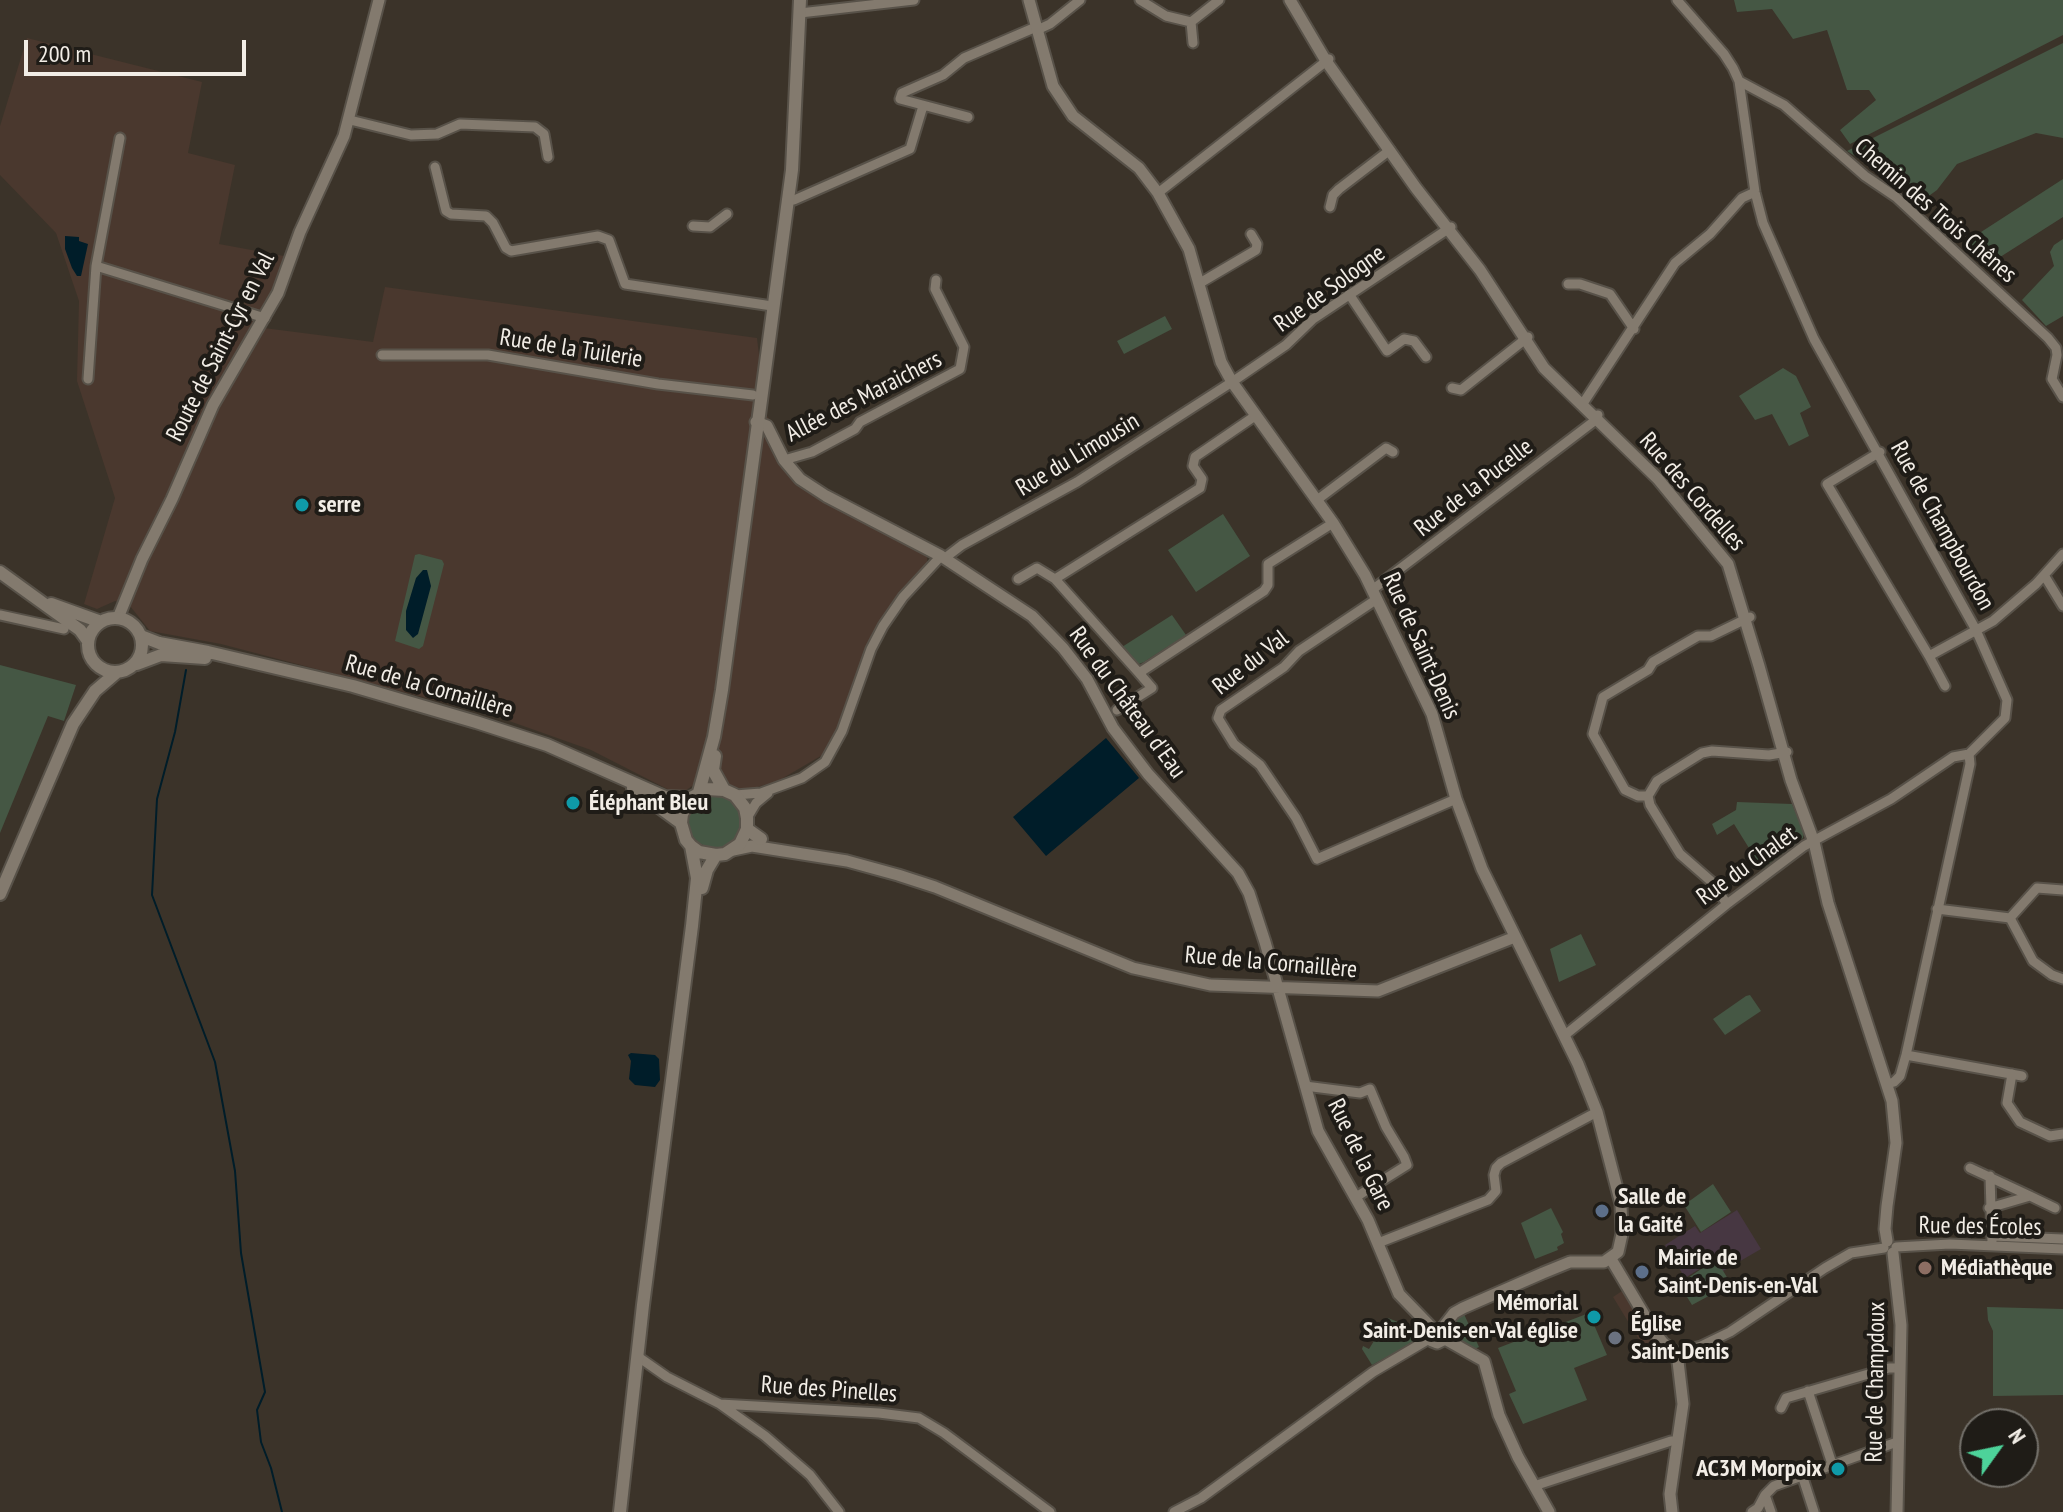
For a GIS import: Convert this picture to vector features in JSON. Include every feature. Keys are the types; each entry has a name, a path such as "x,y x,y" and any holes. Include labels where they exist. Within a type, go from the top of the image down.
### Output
{"main road":[{"path":"702,787 729,793 745,808 747,823 740,844 733,850 716,855 699,852 686,840 681,823 685,805 702,787 714,737 792,170 800,6"},
{"path":"0,572 80,630 88,641"},
{"path":"44,602 101,622"},
{"path":"85,703 116,673 134,665 142,652 141,636 132,624 118,618 101,622 90,633 88,641 91,659 97,666 116,673"},
{"name":"Rue de la Cornaillère","path":"141,636 159,643 353,686 476,722 547,745 665,797 702,787"},
{"name":"Rue de la Cornaillère","path":"134,665 161,655 223,657"},
{"path":"0,894 56,759 85,703 97,666"},
{"name":"Rue de la Cornaillère","path":"617,777 681,823"},
{"path":"702,787 729,793"},
{"name":"Rue de la Cornaillère","path":"747,823 761,839"},
{"path":"620,1512 692,926 697,878 691,846"},
{"path":"692,926 707,870 716,855"}],"street":[{"name":"Route de Saint-Cyr en Val","path":"118,618 213,405 265,318 350,120 379,0"},
{"path":"800,6 914,0"},
{"name":"Rue de Saint-Denis","path":"1029,0 1053,86 1073,116 1139,168 1158,193 1189,249 1221,362 1255,416 1356,558 1432,714 1456,799 1482,869 1565,1035 1597,1112 1623,1217 1620,1248 1611,1259"},
{"path":"968,117 900,99 902,93 943,75 964,58 1050,24 1080,0"},
{"path":"1140,0 1166,16 1191,22"},
{"path":"1191,22 1219,0"},
{"name":"Rue des Cordelles","path":"1290,0 1390,150 1527,338 1544,368 1658,479 1723,556 1732,574 1748,618 1814,842 1828,903 1887,1084 1896,1143 1886,1218 1890,1247"},
{"name":"Rue de Champbourdon","path":"1677,0 1724,54 1739,81 1755,192 1763,223 1814,339 1880,452 1924,539 1976,630 2007,700 2008,710 1996,728 1969,754"},
{"path":"1191,22 1193,43"},
{"path":"1158,193 1328,60"},
{"name":"Chemin des Trois Chênes","path":"1739,81 1784,105 1865,176 1896,197 2048,338 2057,355 2052,379 2063,397"},
{"path":"787,200 794,200 910,149 924,106 918,86"},
{"path":"350,120 411,135 437,134 466,123 535,127 544,134 548,157"},
{"path":"88,379 96,266 120,138"},
{"path":"1330,207 1333,195 1339,189 1390,150"},
{"path":"435,167 446,211 486,216 511,251 598,236 609,240 625,284 772,306"},
{"path":"1582,405 1675,263 1718,227 1742,198 1755,192"},
{"path":"693,226 710,227 727,214"},
{"name":"Rue de Sologne","path":"1232,382 1286,345 1313,319 1449,228"},
{"path":"1200,283 1256,250 1257,244 1251,234"},
{"path":"96,266 265,318"},
{"name":"Allée des Maraichers","path":"784,460 812,452 855,429 860,422 960,369 964,347 935,289 936,280"},
{"path":"1568,284 1580,284 1610,294 1634,329"},
{"path":"1349,294 1387,351 1404,339 1414,341 1426,357"},
{"path":"1452,388 1461,390 1527,338"},
{"name":"Rue de la Tuilerie","path":"382,355 488,355 658,384 753,395"},
{"name":"Rue du Limousin","path":"783,785 809,775 831,753 883,626 903,597 943,557 1077,482 1232,382"},
{"path":"1055,579 1200,488 1202,479 1193,466 1195,457 1255,416"},
{"name":"Rue de la Pucelle","path":"1374,594 1597,417"},
{"name":"Rue du Château d'Eau","path":"756,422 769,429 784,460 800,479 826,496 943,557 1032,616 1063,648 1087,679 1113,728 1148,774 1238,873 1249,893 1279,989"},
{"path":"1317,500 1386,448 1393,452"},
{"path":"1880,452 1827,484 1945,686"},
{"path":"1139,673 1264,591 1268,585 1268,564 1333,523"},
{"path":"1929,656 1993,621 2063,554"},
{"path":"1018,579 1037,568 1055,579 1152,688 1117,710"},
{"path":"2044,575 2063,606"},
{"name":"Rue du Val","path":"1374,594 1299,651 1284,667 1221,710 1218,718 1234,744 1260,765 1296,818 1317,859 1456,799"},
{"path":"0,615 64,629"},
{"path":"1648,796 1638,796 1625,790 1593,734 1603,697 1648,670 1653,662 1698,636 1711,636 1748,618"},
{"path":"1727,904 1712,882 1680,854 1650,805 1648,796 1657,781 1702,753 1769,755 1785,752"},
{"path":"1887,1084 1900,1076 1906,1055 1970,764 1969,754"},
{"name":"Rue du Chalet","path":"1565,1035 1804,846 1891,799 1953,757 1969,754"},
{"path":"729,793 752,795 783,785"},
{"path":"747,823 756,803 783,785"},
{"name":"Rue de la Cornaillère","path":"761,839 827,854 935,887 1146,972 1210,985 1378,991 1515,937"},
{"name":"Rue de la Cornaillère","path":"733,850 752,846 842,860"},
{"path":"2010,918 2037,888 2063,890"},
{"path":"1937,909 2010,918"},
{"path":"2010,918 2033,961 2063,979"},
{"name":"Rue de la Gare","path":"1279,989 1318,1131 1356,1197 1399,1294 1430,1326"},
{"path":"1906,1055 2017,1075 2007,1103 2020,1122 2050,1136 2063,1134"},
{"path":"1305,1086 1360,1093 1370,1089 1407,1165 1356,1197"},
{"path":"1378,1243 1488,1200 1496,1191 1494,1175 1501,1163 1597,1112"},
{"path":"1970,1168 2055,1208"},
{"path":"1990,1176 1992,1240 2063,1239"},
{"path":"1989,1208 2030,1196"},
{"name":"Rue des Écoles","path":"1677,1353 1730,1332 1851,1253 1992,1240 2063,1249"},
{"name":"Rue de Champdoux","path":"1890,1247 1901,1304 1897,1512"},
{"path":"1444,1326 1454,1313 1473,1302 1562,1265 1611,1259 1655,1333 1677,1353 1683,1404 1670,1494 1672,1512"},
{"path":"1436,1323 1444,1326 1447,1331 1445,1339 1437,1343 1429,1339 1430,1326 1436,1323"},
{"path":"1174,1512 1201,1498 1373,1372 1429,1339"},
{"path":"1445,1339 1484,1361 1499,1415 1549,1512"},
{"path":"637,1356 667,1377 720,1404 765,1436 810,1475 839,1512"},
{"path":"1781,1408 1786,1398 1889,1368 1899,1368"},
{"path":"1808,1391 1832,1464"},
{"name":"Rue des Pinelles","path":"720,1404 919,1418 1050,1512"},
{"path":"1534,1486 1678,1441"},
{"path":"1752,1512 1774,1486 1897,1442"},
{"path":"1802,1475 1814,1512"},
{"path":"1765,1495 1771,1512"}],"shaded area":[{"path":"27,38 202,82 188,153 235,165 219,244 284,256 264,328 373,342 385,287 757,338 766,414 795,465 801,472 927,552 927,564 877,624 831,750 778,781 747,790 730,786 699,770 695,784 685,791 673,792 591,750 495,716 221,644 150,631 130,606 115,601 97,609 84,604 115,498 77,381 79,301 56,233 0,175 0,126"},
{"path":"1737,1210 1761,1249 1723,1271 1715,1259 1685,1278 1665,1245 1695,1226 1700,1233"},
{"path":"1631,1285 1662,1334 1643,1346 1613,1297"}],"green space":[{"path":"1734,0 2063,0 2063,35 1850,144 1840,130 1876,100 1869,90 1847,90 1827,30 1793,39 1772,9 1737,12"},
{"path":"2063,43 2063,138 2036,133 1957,164 1937,190 1915,206 1902,187 1847,151"},
{"path":"2063,179 2063,217 1986,266 1964,243"},
{"path":"2063,239 2063,316 2046,326 2022,300 2054,266 2050,252"},
{"path":"1165,316 1172,329 1124,354 1117,341"},
{"path":"1783,368 1796,376 1811,407 1800,413 1809,436 1789,446 1772,414 1755,420 1739,396"},
{"path":"1223,514 1250,556 1196,592 1168,550"},
{"path":"415,555 442,560 444,564 423,646 419,649 395,641"},
{"path":"1172,615 1186,635 1144,662 1139,664 1122,647"},
{"path":"0,665 76,685 64,721 48,716 0,833"},
{"path":"715,794 734,802 742,821 734,840 715,848 696,840 688,821 696,802"},
{"path":"1737,802 1792,804 1804,833 1803,838 1762,869 1734,824 1717,835 1712,824 1736,810"},
{"path":"1581,934 1596,965 1559,982 1550,949"},
{"path":"1750,995 1761,1011 1725,1035 1713,1019"},
{"path":"1713,1184 1731,1212 1701,1232 1684,1205"},
{"path":"1551,1208 1563,1232 1564,1243 1557,1247 1558,1250 1535,1259 1521,1223"},
{"path":"1716,1259 1731,1284 1692,1305 1679,1284"},
{"path":"1987,1307 2063,1309 2063,1395 1993,1396 1993,1331"},
{"path":"1589,1313 1607,1355 1574,1368 1587,1400 1523,1424 1509,1394 1516,1391 1498,1348"},
{"path":"1464,1314 1479,1347 1475,1349 1454,1339 1451,1333 1453,1321"},
{"path":"1388,1318 1413,1328 1416,1341 1372,1365 1363,1346 1369,1349"}],"water":[{"path":"65,236 79,237 79,241 88,244 81,276 77,276 72,268 65,249"},
{"path":"427,570 431,586 418,634 413,638 406,630 406,611 416,578"},
{"path":"1106,738 1139,778 1046,856 1013,817"},
{"path":"628,1055 655,1055 659,1059 660,1080 655,1087 635,1085 629,1079 631,1061"}],"waterway":[{"path":"186,670 175,732 157,799 152,895 215,1062 235,1171 241,1253 265,1392 257,1410 261,1442 282,1512"}],"place":[{"name":"serre","path":"302,505"},
{"name":"Éléphant Bleu","path":"573,803"},
{"name":"Salle de la Gaité","path":"1602,1211"},
{"name":"Médiathèque","path":"1925,1268"},
{"name":"Mairie de Saint-Denis-en-Val","path":"1642,1272"},
{"name":"Mémorial Saint-Denis-en-Val église","path":"1594,1317"},
{"name":"Église Saint-Denis","path":"1615,1338"},
{"name":"AC3M Morpoix","path":"1838,1469"}]}
